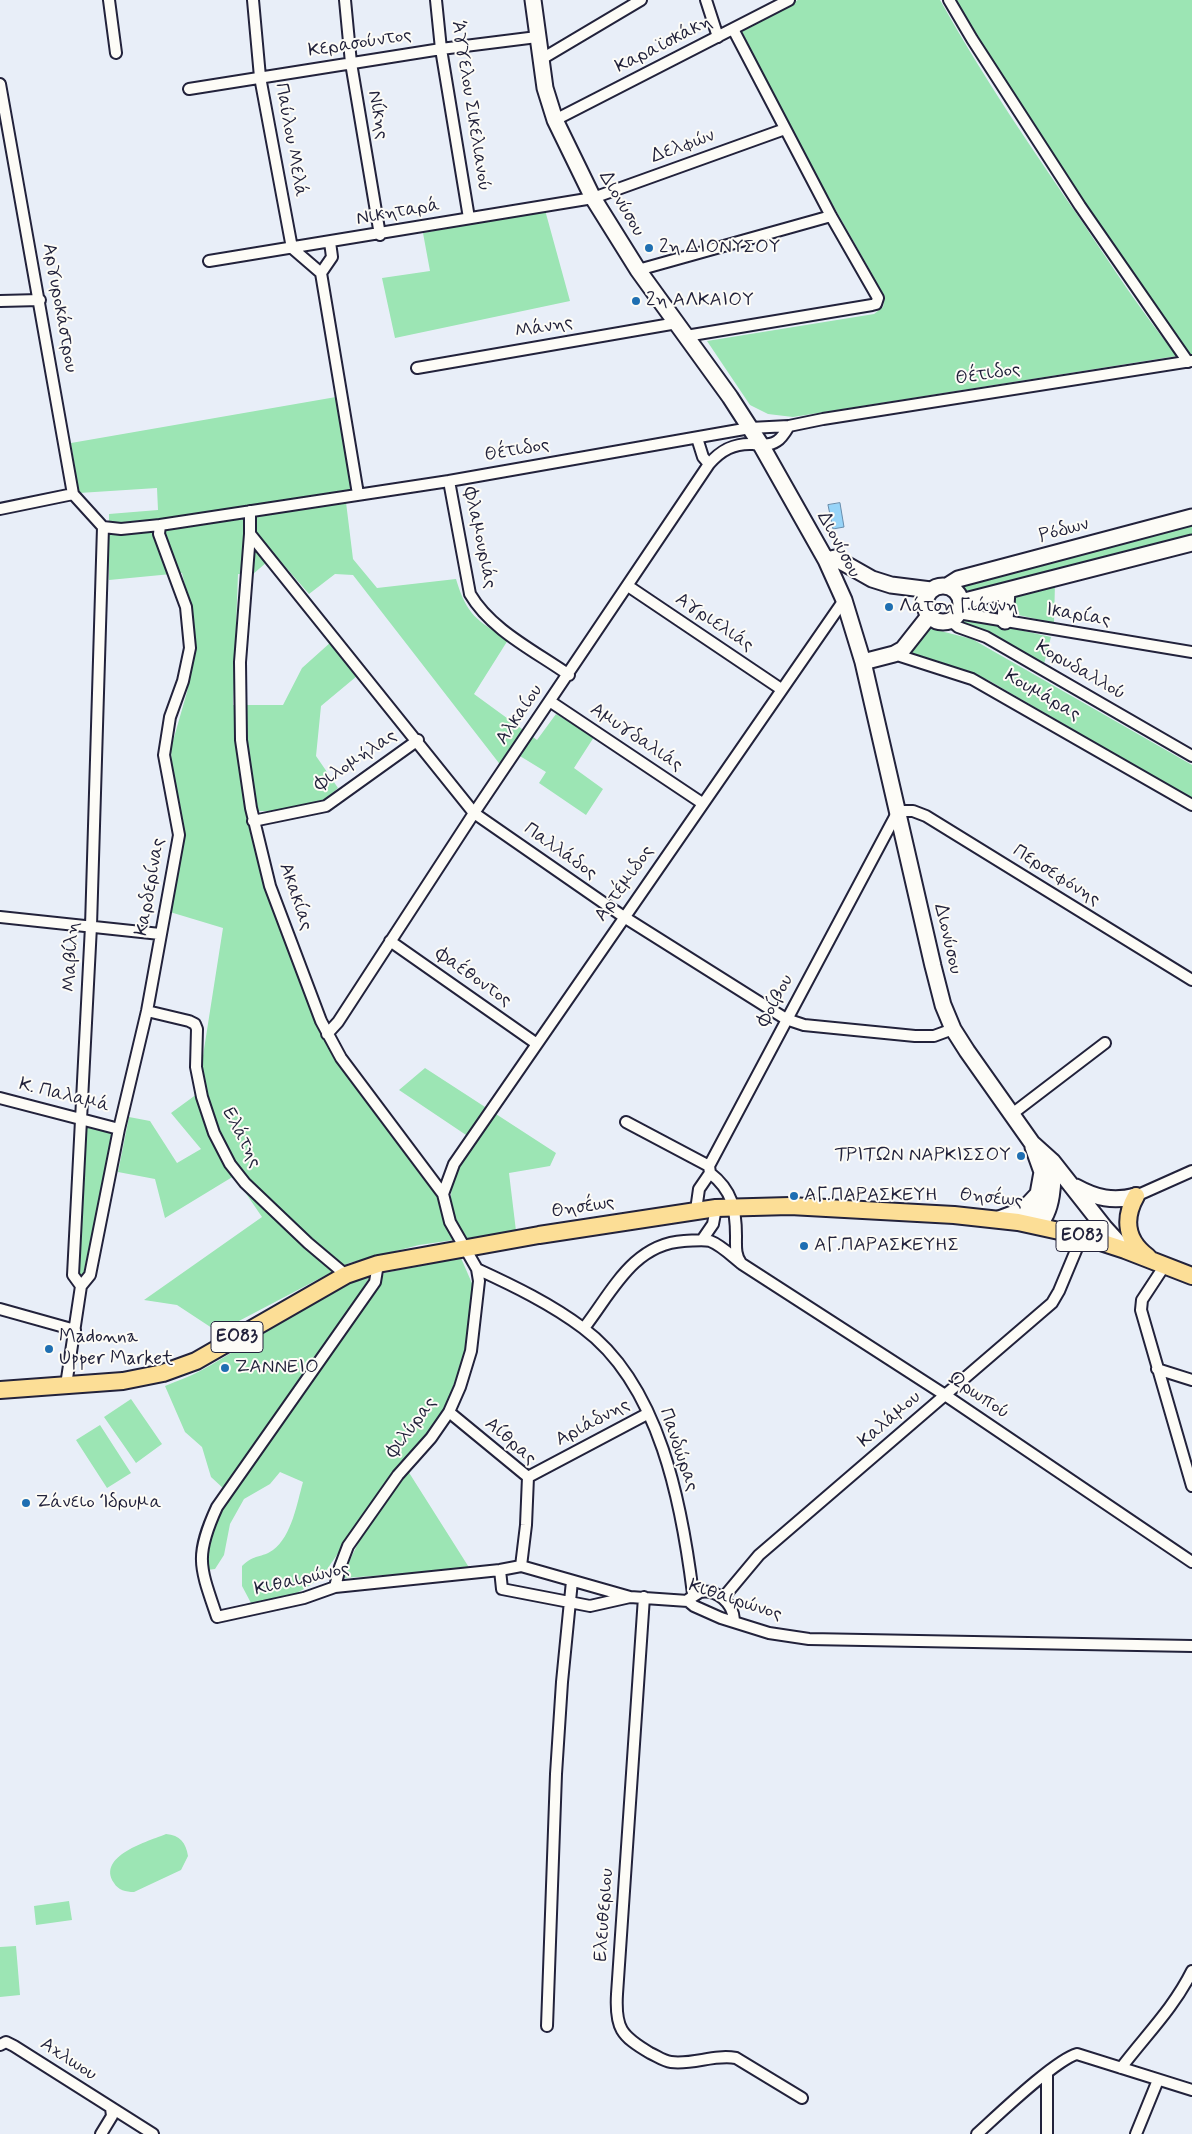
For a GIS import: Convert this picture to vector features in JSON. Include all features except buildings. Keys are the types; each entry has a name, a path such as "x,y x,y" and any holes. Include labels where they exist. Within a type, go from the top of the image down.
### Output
{"main road":[{"name":"Διονύσου","path":"533,0 545,88 555,120 593,198 638,270 761,444 826,560 844,600 863,662 932,966 943,1005 953,1029 1032,1143 1052,1161 1095,1216 1125,1250"},
{"name":"Ρόδων","path":"947,586 958,579 1192,517"},
{"path":"956,612 957,592 947,586 936,587 931,590 925,605 929,616 939,621 1007,590 1192,543"},
{"path":"826,560 835,558 872,579 891,585 931,590"},
{"path":"1005,621 1007,590"},
{"path":"863,662 894,654 903,649 929,616"},
{"name":"Διονύσου","path":"1032,1143 1033,1151 1042,1172 1034,1216 1038,1225"},
{"path":"1038,1225 1044,1219 1053,1184 1052,1161"},
{"path":"1071,1184 1101,1198 1113,1200 1136,1196"},
{"path":"999,1219 1023,1210 1039,1193"},
{"path":"1136,1196 1130,1208 1127,1225 1135,1244 1158,1263"},
{"name":"Θησέως","path":"0,1390 123,1381 163,1373 196,1361 346,1274 378,1264 464,1248 716,1208 790,1206 999,1219 1038,1225 1082,1236 1125,1250 1192,1276"}],"street":[{"path":"109,0 116,54"},
{"name":"Παύλου Μελά","path":"253,0 260,77 292,248"},
{"name":"Νίκης","path":"345,0 351,63 380,235"},
{"name":"Άγγελου Σικελιανού","path":"436,0 441,49 470,218"},
{"path":"540,60 641,0"},
{"path":"706,0 718,37"},
{"name":"Καραϊσκάκη","path":"555,120 789,0"},
{"path":"949,0 972,39 1080,206 1190,361"},
{"path":"686,336 876,304 878,298 785,129 733,29"},
{"name":"Κερασούντος","path":"189,89 441,49 537,38"},
{"name":"Αργυροκάστρου","path":"0,84 40,300 73,494"},
{"name":"Δελφών","path":"593,198 785,129"},
{"name":"Νικηταρά","path":"209,261 380,235 593,198"},
{"path":"638,270 832,216"},
{"path":"321,273 332,257 330,242"},
{"path":"292,248 321,273 358,494"},
{"path":"0,300 40,300"},
{"name":"Μάνης","path":"416,368 677,323"},
{"name":"Θέτιδος","path":"250,511 449,481 750,428 789,426 833,417 1190,361"},
{"path":"761,444 779,441 789,426"},
{"path":"697,438 703,457 709,464"},
{"name":"Αλκαίου","path":"327,1034 338,1022 474,813 551,702 709,464 728,448 761,444"},
{"name":"Φλαμουριάς","path":"449,481 470,594 478,608 491,621 569,675"},
{"path":"0,509 73,494 103,527 121,529 250,511"},
{"name":"Ακακίας","path":"250,511 250,534 240,662 240,740 253,821 270,886 327,1034 341,1058 443,1194 450,1222 464,1248"},
{"name":"Καρδερίνας","path":"81,1286 90,1275 119,1129 147,1011 179,835 164,755 170,717 183,681 190,648 186,606 159,534 160,525"},
{"name":"Μαβίλη","path":"66,1385 81,1286 72,1275 91,926 103,527"},
{"name":"Παλλάδος","path":"250,534 418,740 474,813 624,917 786,1019 804,1025 915,1036 934,1036 953,1029"},
{"name":"Αγριελιάς","path":"628,586 781,689"},
{"name":"Αρτέμιδος","path":"443,1194 454,1164 844,600"},
{"name":"Ικαρίας","path":"956,612 1192,652"},
{"name":"Κορυδαλλού","path":"956,612 958,627 986,637 1192,756"},
{"name":"Κουμάρας","path":"894,654 972,679 1192,805"},
{"name":"Αμυγδαλιάς","path":"551,702 702,804"},
{"name":"Φιλομήλας","path":"253,821 326,806 418,740"},
{"name":"Περσεφόνης","path":"898,812 914,811 926,816 1192,980"},
{"name":"Φοίβου","path":"696,1210 699,1189 786,1019 898,812"},
{"path":"0,917 160,934"},
{"name":"Φαέθοντος","path":"390,941 537,1044"},
{"name":"Ελάτης","path":"147,1011 195,1024 197,1029 196,1067 202,1097 214,1133 230,1164 244,1184 308,1243 346,1274"},
{"path":"1012,1114 1105,1043"},
{"name":"Κ. Παλαμά","path":"0,1098 119,1129"},
{"path":"626,1122 710,1170 725,1186 733,1207 737,1257 742,1264"},
{"path":"1136,1196 1192,1171"},
{"path":"584,1328 630,1264 655,1247 674,1242 702,1240 713,1224 716,1208"},
{"name":"Καλάμου","path":"723,1598 759,1555 1052,1303 1060,1291 1082,1236"},
{"name":"Ωρωπού","path":"702,1240 712,1242 742,1264 945,1395 1192,1562"},
{"path":"464,1248 477,1269"},
{"path":"1158,1263 1142,1300 1141,1310 1192,1486"},
{"name":"Κιθαιρώνος","path":"378,1264 375,1282 217,1506 206,1531 200,1553 204,1579 217,1617 304,1598 313,1593 335,1587 500,1570 521,1566 630,1597 690,1598 698,1608 770,1633 809,1639 1192,1646"},
{"name":"Πανδώρας","path":"477,1269 530,1294 584,1328 619,1362 641,1398 669,1467 689,1560 690,1598"},
{"name":"Φιλύρας","path":"335,1587 348,1546 398,1475 431,1438 448,1412 460,1387 471,1351 479,1281 477,1269"},
{"path":"0,1309 75,1330"},
{"path":"1158,1370 1192,1380"},
{"name":"Αίθρας","path":"448,1412 528,1477 526,1525 521,1566"},
{"name":"Αριάδνης","path":"528,1477 648,1414"},
{"path":"500,1570 502,1589 590,1606 630,1597"},
{"path":"547,2026 556,1765 572,1581"},
{"path":"690,1598 704,1591 723,1598 730,1605 734,1620"},
{"name":"Ελευθεριου","path":"644,1597 617,1994 618,2024 623,2034 633,2043 662,2060 671,2062 725,2056 736,2058 802,2098"},
{"path":"1121,2068 1142,2039 1165,2016 1180,1994 1192,1971"},
{"name":"Αχλωου","path":"3,2043 153,2134"},
{"path":"976,2134 1047,2074 1070,2056 1077,2054 1192,2090"},
{"path":"1047,2074 1047,2134"},
{"path":"1136,2134 1158,2080"},
{"path":"101,2134 112,2116 111,2108"}],"green space":[{"path":"798,0 940,0 973,57 1027,141 1128,291 1177,356 793,417 768,414 750,405 707,341 874,314 883,307 885,297 808,161 741,30"},
{"path":"951,0 1192,0 1192,356 1188,356 1167,331"},
{"path":"545,210 570,301 395,338 382,278 430,271 423,233"},
{"path":"336,397 353,492 345,494 353,559 377,588 456,579 469,609 481,622 508,640 474,694 537,740 556,714 594,737 574,768 603,789 586,815 539,783 546,772 515,753 502,767 353,575 335,574 309,594 275,555 252,575 238,574 233,705 283,705 302,668 331,642 357,676 321,706 316,756 338,788 311,812 260,811 247,815 266,887 326,1043 421,1176 443,1198 451,1197 456,1174 475,1141 399,1090 425,1068 556,1153 550,1166 509,1173 516,1231 419,1245 349,1263 218,1332 177,1305 144,1300 262,1217 234,1176 165,1218 155,1179 118,1172 129,1117 150,1121 177,1163 201,1149 171,1113 197,1094 223,928 170,912 184,836 172,775 171,748 187,692 194,651 191,610 182,573 109,580 109,514 158,510 157,488 79,493 71,443"},
{"path":"1192,522 1192,538 970,594 961,589 963,584"},
{"path":"1055,583 1054,623 1014,614 1011,604 1015,595"},
{"path":"962,617 1051,637 1044,664 983,631 959,622"},
{"path":"929,628 972,639 1192,765 1192,799 988,680 910,652"},
{"path":"87,1126 114,1132 83,1276 78,1275"},
{"path":"461,1258 474,1288 465,1353 447,1403 429,1433 399,1466 323,1575 298,1592 281,1598 251,1603 242,1586 242,1566 250,1560 273,1550 285,1536 293,1519 303,1482 280,1472 270,1484 244,1499 230,1524 224,1555 215,1569 207,1570 207,1554 210,1539 222,1510 367,1300 377,1289 384,1273"},
{"path":"370,1276 359,1295 224,1489 211,1477 202,1447 185,1432 165,1386 196,1373 221,1359 304,1306 347,1284"},
{"path":"131,1399 162,1444 136,1463 104,1417"},
{"path":"100,1425 131,1473 107,1488 76,1440"},
{"path":"408,1471 470,1569 344,1578 355,1549 363,1535"},
{"path":"166,1834 179,1838 186,1847 188,1856 181,1870 134,1892 120,1889 114,1883 110,1873 112,1865 118,1857 137,1845"},
{"path":"69,1901 72,1920 36,1925 34,1906"},
{"path":"16,1946 20,1995 0,1997 0,1947"}],"water":[{"path":"840,503 844,527 833,529 828,505"}],"place":[{"name":"2η ΔΙΟΝΥΣΟΥ","path":"649,248"},
{"name":"2η ΑΛΚΑΙΟΥ","path":"636,301"},
{"name":"Λάτση Γιάννη","path":"889,607"},
{"name":"ΤΡΙΤΩΝ ΝΑΡΚΙΣΣΟΥ","path":"1021,1156"},
{"name":"ΑΓ.ΠΑΡΑΣΚΕΥΗ","path":"794,1196"},
{"name":"ΑΓ.ΠΑΡΑΣΚΕΥΗΣ","path":"804,1246"},
{"name":"Madonna Upper Market","path":"49,1349"},
{"name":"ΖΑΝΝΕΙΟ","path":"225,1368"},
{"name":"Ζάνειο Ίδρυμα","path":"26,1503"}]}
